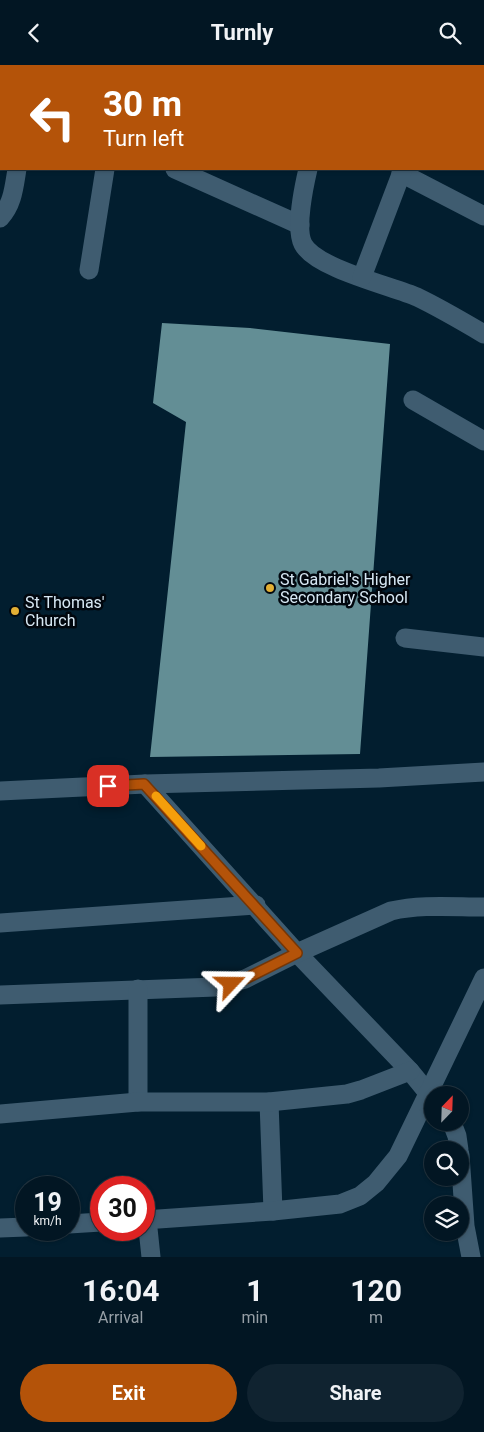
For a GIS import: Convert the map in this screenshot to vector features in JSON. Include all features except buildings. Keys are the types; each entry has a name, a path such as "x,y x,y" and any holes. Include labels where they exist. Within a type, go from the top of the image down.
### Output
{"street":[{"path":"0,218 7,211 12,199 17,170"},
{"path":"89,270 105,170"},
{"path":"177,170 300,225"},
{"path":"308,170 303,190 300,225 302,244 313,256 342,270 417,297 484,334"},
{"path":"362,277 402,171 484,216"},
{"path":"413,400 484,441"},
{"path":"405,638 484,647"},
{"path":"0,791 144,784 380,779 484,772"},
{"path":"144,784 256,905 297,953 424,1088"},
{"path":"0,923 256,905"},
{"path":"0,995 216,987 245,979 390,911 422,907 484,907"},
{"path":"436,1086 484,979"},
{"path":"138,989 138,1102"},
{"path":"0,1114 138,1102 269,1103 348,1093 361,1090 410,1071"},
{"path":"269,1103 273,1211"},
{"path":"155,1218 273,1211 340,1204 360,1195 376,1183 398,1156 424,1109"},
{"path":"462,1186 465,1226 471,1257"},
{"path":"0,1228 15,1227"},
{"path":"148,1241 151,1257"}],"slow traffic":[{"path":"156,796 201,846"}],"place":[{"name":"St Gabriel's Higher Secondary School","path":"270,588"},
{"name":"St Thomas' Church","path":"15,611"}],"route":[{"path":"108,786 144,784 256,905 297,953 231,984"}]}
